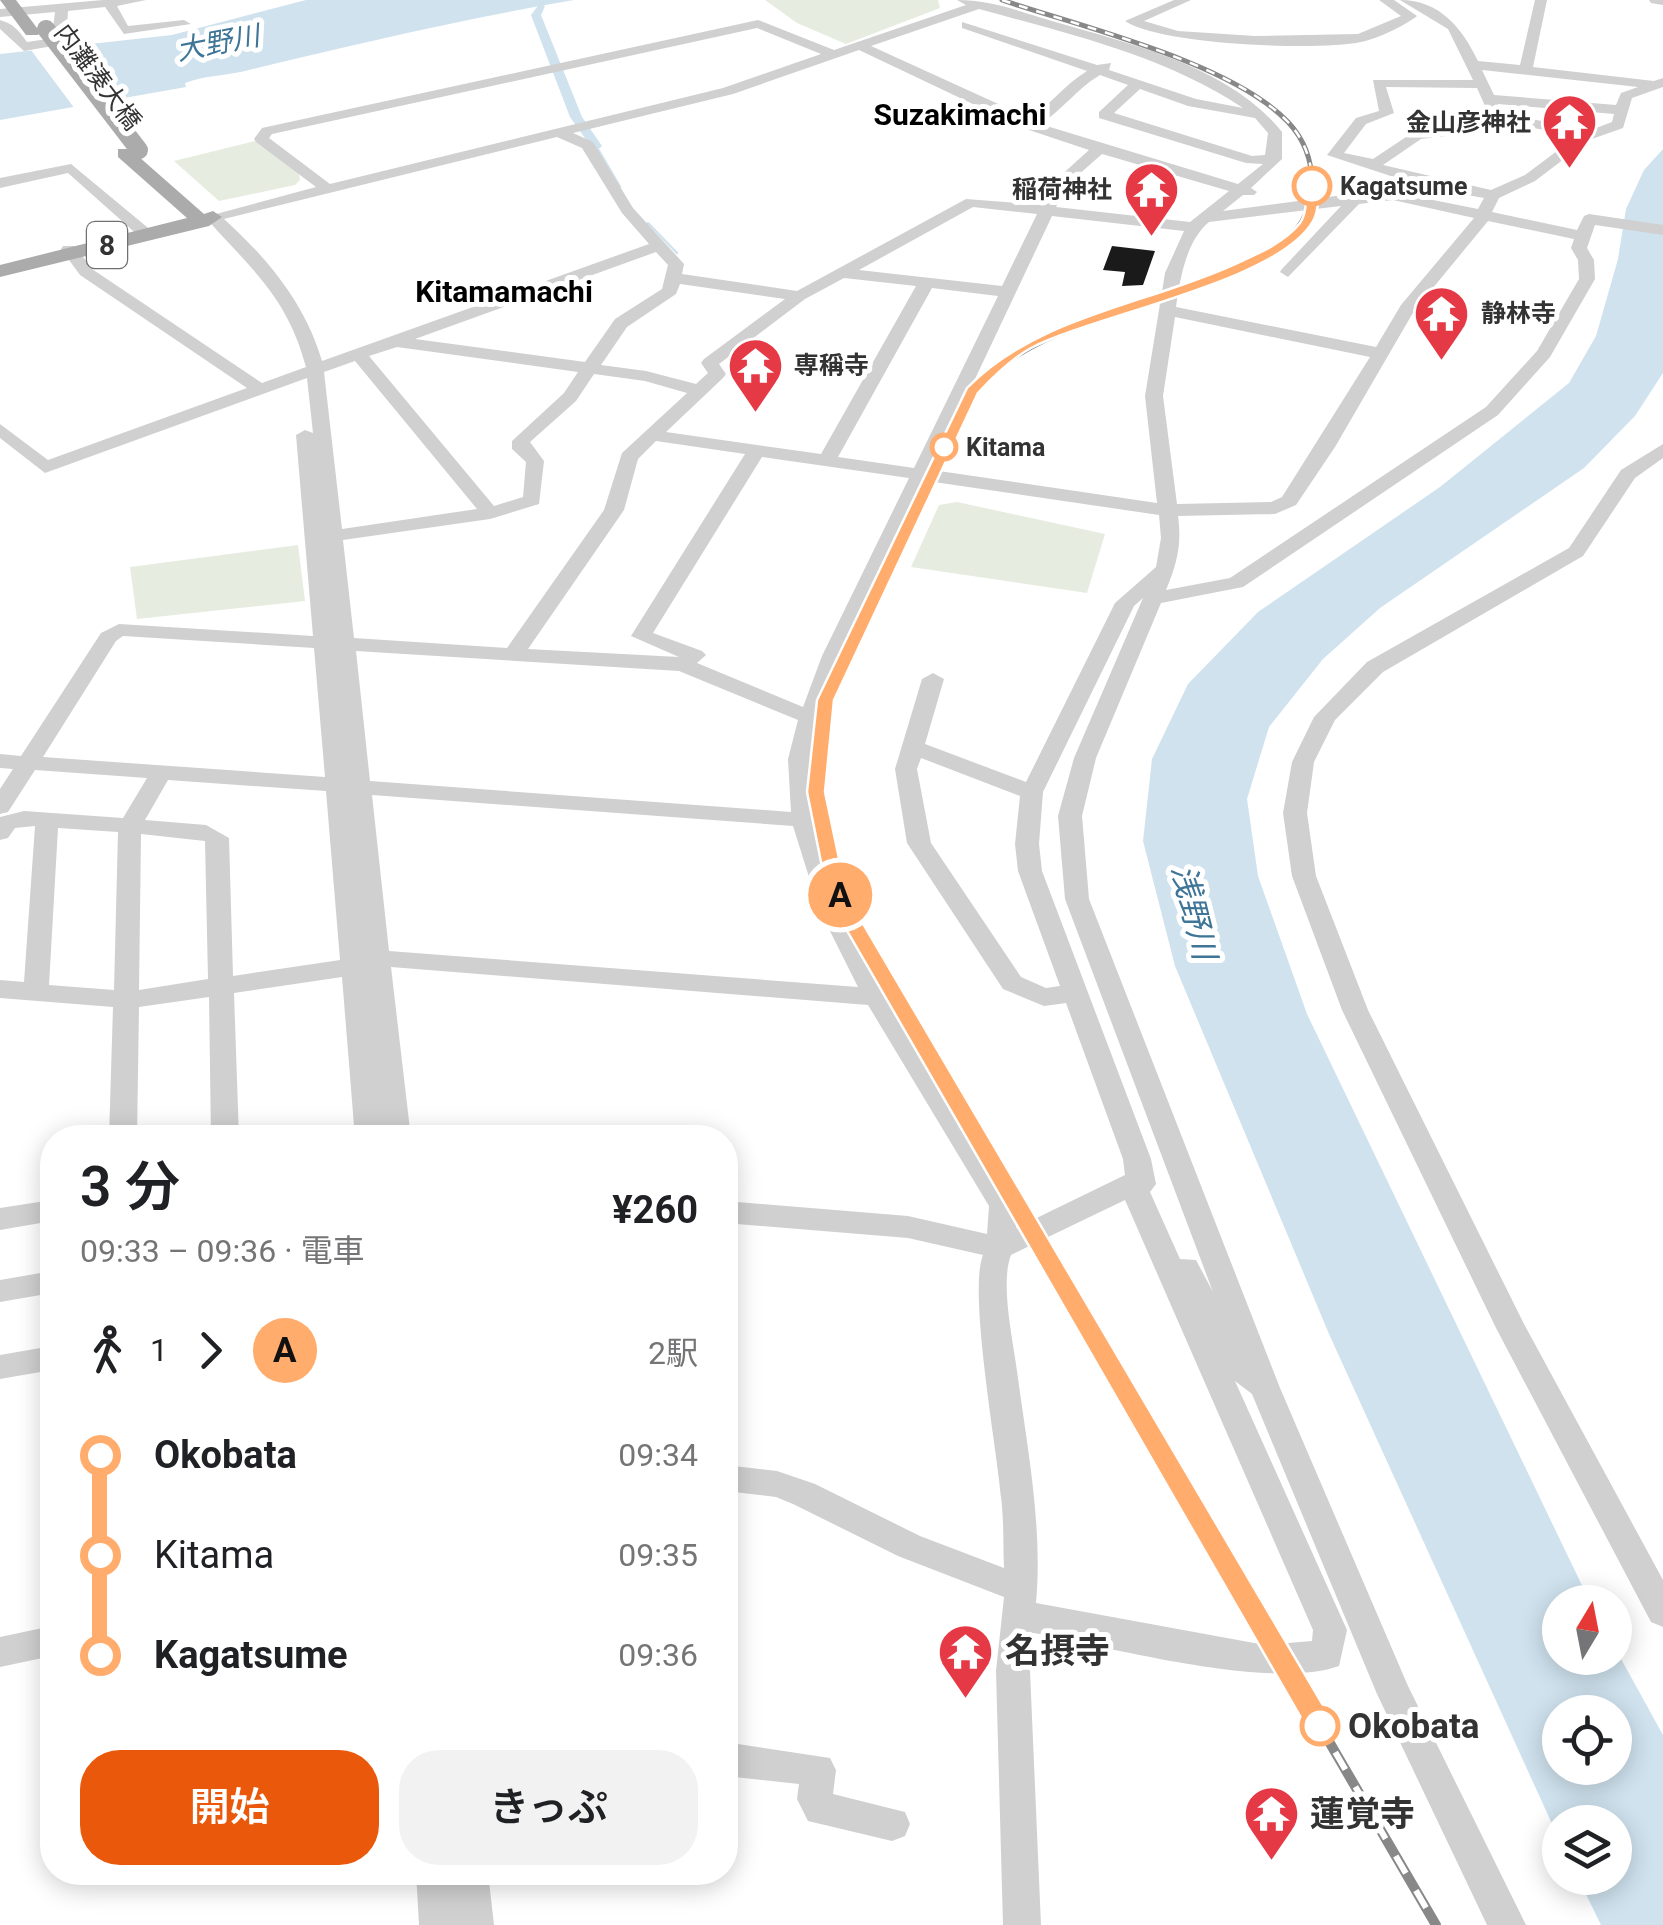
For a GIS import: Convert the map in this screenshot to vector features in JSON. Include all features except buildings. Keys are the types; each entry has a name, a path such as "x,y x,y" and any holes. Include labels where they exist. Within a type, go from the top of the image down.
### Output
{"main road":[{"name":"内灘湊大橋","path":"15,7 39,30 131,152 203,217"},
{"name":"8","path":"0,269 203,217"}],"street":[{"path":"15,7 62,8 140,0"},
{"path":"1185,0 1131,21 1177,35 1255,40 1360,38 1411,16 1384,0"},
{"path":"1406,0 1453,26 1493,116"},
{"path":"1526,70 1541,0"},
{"path":"1655,0 1663,1"},
{"path":"109,4 124,30 184,24"},
{"path":"975,5 1096,72 1194,103 1266,116"},
{"path":"335,646 333,536 307,372 266,288 203,217 728,91 975,5 1125,50 1221,85 1249,100 1266,116 1276,132 1275,159 1198,222 1173,273 1154,396 1172,538 1168,564 1085,758 1070,816 1076,899 1265,1388 1394,1694 1507,1925"},
{"path":"0,24 12,30 24,46 72,39 60,28 62,8"},
{"path":"326,188 262,138 267,131 568,62 758,24 830,53"},
{"path":"593,123 858,46 1028,124 1238,190 1317,204"},
{"path":"1028,124 1054,110 1070,87 1125,50"},
{"path":"1472,65 1659,83"},
{"path":"1581,236 1393,197 1362,179 1334,155 1362,121 1387,113 1378,83 1622,110"},
{"path":"513,656 614,510 625,463 718,374 710,363 799,296 970,202 1198,222 1317,204 1362,179 1493,194 1530,178 1592,134 1618,125 1626,96 1659,83"},
{"path":"1136,85 1104,115 1251,160 1275,159"},
{"path":"1288,272 1362,179 1404,137 1473,129 1493,116 1592,134"},
{"path":"333,536 490,513 532,500 535,461 522,449 521,442 570,397 621,322 670,291 676,278 676,264 626,210 588,145 564,130"},
{"path":"1022,1925 1013,1672 1020,1602 1018,1502 996,1326 993,1264 1000,1248 1003,1205 876,997 832,909 803,820 799,759 809,716 917,476 1047,210 1062,182 1100,148"},
{"path":"0,183 71,168 144,232"},
{"path":"1393,197 1431,184"},
{"path":"652,435 1166,510 1285,504 1326,447 1407,309 1480,217 1493,194"},
{"path":"1152,599 1236,583 1485,417 1544,353 1586,279 1581,236 1590,219 1663,230"},
{"path":"0,428 45,467 662,245"},
{"path":"71,251 86,272 260,389"},
{"path":"845,273 1008,292"},
{"path":"676,278 799,296"},
{"path":"826,461 927,282"},
{"path":"1166,310 1378,353"},
{"path":"392,341 592,368 700,392"},
{"path":"357,354 490,513"},
{"path":"307,372 348,786 351,967 369,1125"},
{"path":"1663,450 1628,474 1576,552 1376,667 1338,704 1325,717 1303,762 1295,813 1304,876 1355,1010 1511,1328 1663,1612"},
{"path":"683,664 696,654 641,636 756,452"},
{"path":"738,1479 778,1484 1020,1602 1266,1660 1327,1655 1330,1630 1136,1182 1137,1159 1030,871 1026,844 1032,792 1126,603 1168,564"},
{"path":"0,807 108,637 119,630 683,664 809,716"},
{"path":"934,679 905,781 919,843 1001,972 1027,992 1044,996 1074,993"},
{"path":"912,747 1032,792"},
{"path":"0,761 803,820"},
{"path":"123,1125 130,826 161,773"},
{"path":"348,786 378,958 396,1125"},
{"path":"0,833 6,823 24,818 206,832 218,838 225,1125"},
{"path":"36,992 47,820"},
{"path":"378,958 876,997"},
{"path":"0,989 126,1000 351,967"},
{"path":"1136,1182 1238,1368 1265,1388"},
{"path":"738,1213 908,1227 1000,1248 1136,1182"},
{"path":"0,1219 40,1212"},
{"path":"0,1291 40,1284"},
{"path":"0,1368 40,1360"},
{"path":"0,1652 40,1644"},
{"path":"738,1761 818,1770 816,1799 822,1810 892,1824"},
{"path":"435,1885 438,1925"},
{"path":"471,1885 474,1925"}],"shaded area":[{"path":"765,0 938,0 940,8 846,44 797,23"},
{"path":"255,141 299,173 300,180 295,185 219,201 174,161"},
{"path":"957,502 1105,534 1087,593 911,567 939,505"},
{"path":"298,545 305,601 137,619 130,567"}],"water":[{"name":"大野川","path":"306,0 574,0 200,78 185,83 186,87 0,120 0,54 172,35"},
{"name":"浅野川","path":"1663,149 1663,373 1635,416 1584,468 1380,608 1323,659 1269,727 1247,799 1258,876 1307,1014 1582,1585 1542,1585 1542,1675 1630,1675 1663,1735 1663,1925 1601,1925 1586,1895 1632,1895 1632,1805 1543,1805 1329,1334 1175,966 1143,841 1152,759 1188,684 1258,612 1440,487 1569,383 1596,336 1618,259 1626,209 1644,170"}],"pier":[{"path":"67,42 115,106 78,113 28,46"}],"waterway":[{"path":"540,6 536,15 576,117 596,146"},
{"path":"596,146 620,187"},
{"path":"648,223 677,253"}],"railway":[{"path":"1002,0 1153,49 1230,81 1288,122 1306,150 1312,184 1307,211 1293,234 1272,253 1216,281 1131,308"},
{"path":"824,709 972,391 1029,348 1139,306"},
{"path":"824,709 816,792 834,882 874,963 1034,1237"},
{"path":"1033,1234 1436,1925"}],"train":[{"name":"A","path":"1312,186 1312,210 1305,225 1274,250 1225,273 1027,345 995,367 972,391 826,700 816,759 816,792 834,882 874,963 1320,1726"}],"place":[{"name":"金山彦神社","path":"1570,171"},
{"name":"Kagatsume","path":"1312,186"},
{"name":"稲荷神社","path":"1151,238"},
{"name":"静林寺","path":"1442,362"},
{"name":"専稱寺","path":"755,414"},
{"name":"Kitama","path":"944,447"},
{"name":"名摂寺","path":"966,1700"},
{"name":"Okobata","path":"1320,1726"},
{"name":"蓮覚寺","path":"1271,1863"}],"district":[{"name":"Suzakimachi","path":"960,114"},
{"name":"Kitamamachi","path":"504,291"}]}
